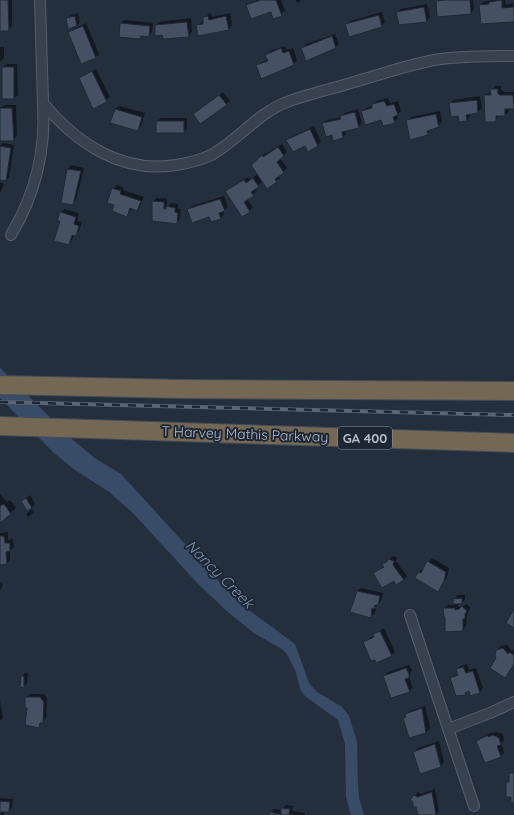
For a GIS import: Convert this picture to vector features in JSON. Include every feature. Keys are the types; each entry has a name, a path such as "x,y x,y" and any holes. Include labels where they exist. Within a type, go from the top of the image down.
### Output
{"highway":[{"path":"0,385 102,388 514,391"},
{"name":"T Harvey Mathis Parkway","path":"0,426 142,429 224,434 514,443"}],"street":[{"path":"11,235 28,204 39,172 44,137 40,0"},
{"path":"43,103 69,131 102,153 130,164 165,167 190,163 212,154 262,116 287,102 417,63 464,57 514,56"},
{"path":"410,615 474,806"},
{"path":"448,729 514,702"}],"water":[{"path":"0,368 73,440 96,459 121,474 238,602 295,644 309,683 317,692 342,707 349,716 357,742 359,798 364,815 351,815 346,797 345,744 338,720 305,696 300,689 296,672 287,654 282,649 254,633 229,613 199,585 133,513 109,492 75,470 54,453 0,398"}],"building":[{"path":"0,0 8,0 9,31 0,31"},
{"path":"261,0 276,0 282,16 273,19 271,12 251,19 246,5"},
{"path":"470,0 471,14 437,17 436,1"},
{"path":"502,0 502,8 513,7 514,3 514,22 481,24 479,5"},
{"path":"424,7 427,22 399,25 396,12"},
{"path":"379,15 382,27 349,37 345,24"},
{"path":"75,16 77,26 68,29 66,18"},
{"path":"208,16 209,20 226,16 229,30 198,36 196,25 203,24 203,17"},
{"path":"187,22 189,37 163,39 162,35 155,36 155,25"},
{"path":"120,23 150,26 149,37 141,36 140,39 119,37"},
{"path":"83,26 96,58 81,64 68,32"},
{"path":"332,36 336,48 306,61 301,48"},
{"path":"281,48 283,53 289,51 294,65 261,79 256,65 268,61 265,55"},
{"path":"2,67 14,67 14,99 2,99"},
{"path":"92,71 107,102 93,109 79,78"},
{"path":"490,89 498,89 498,94 500,95 513,95 514,109 505,109 505,116 496,116 496,122 485,122 484,95 491,95"},
{"path":"219,95 227,105 200,124 193,114"},
{"path":"477,100 478,113 466,115 467,121 459,122 458,116 451,117 449,103"},
{"path":"384,101 387,106 394,104 398,115 393,117 395,123 383,126 381,120 365,125 361,111 372,108 372,104"},
{"path":"0,108 12,108 14,141 0,141"},
{"path":"115,109 142,117 138,131 110,123"},
{"path":"355,112 359,128 342,132 343,138 333,141 332,135 326,137 322,123 341,119 340,116"},
{"path":"436,114 439,127 427,131 428,135 410,140 406,120"},
{"path":"156,121 184,121 184,133 156,133"},
{"path":"310,129 318,146 308,152 305,146 293,152 286,140"},
{"path":"0,146 11,148 6,181 0,180"},
{"path":"278,147 284,156 277,162 284,173 275,179 277,182 267,189 251,165 262,155 263,157"},
{"path":"67,169 81,171 73,205 61,203"},
{"path":"253,178 259,187 251,192 254,196 244,202 250,212 242,217 225,191 244,180 246,183"},
{"path":"112,188 121,191 120,194 141,201 137,211 130,208 127,217 112,211 114,205 107,203"},
{"path":"220,199 225,211 219,213 221,219 211,222 209,217 192,223 187,209"},
{"path":"152,201 164,202 164,209 166,209 166,206 175,208 175,212 178,213 177,224 152,221"},
{"path":"60,212 76,217 74,224 79,226 76,236 72,235 69,245 54,241 60,221 57,221"},
{"path":"26,498 32,508 27,511 21,501"},
{"path":"4,504 11,514 0,523 0,506"},
{"path":"0,536 4,536 5,543 10,543 10,551 6,552 7,564 0,565"},
{"path":"388,559 394,561 393,565 404,580 396,585 394,581 382,588 373,573 384,567 382,564 387,562"},
{"path":"427,561 446,572 444,581 438,592 415,578 418,572 421,573"},
{"path":"357,591 380,596 378,605 375,605 374,609 372,608 371,618 350,612"},
{"path":"462,598 462,604 453,604 453,599"},
{"path":"462,606 467,611 465,614 465,619 463,619 463,631 445,632 445,617 443,608 455,608 455,610"},
{"path":"514,609 514,628 506,623"},
{"path":"380,631 392,656 376,663 375,660 371,661 363,642 374,637 373,634"},
{"path":"503,648 508,654 509,652 514,655 514,664 505,678 490,668 496,658 496,650"},
{"path":"463,667 466,673 473,671 480,693 470,696 469,691 465,693 466,695 456,696 450,678 458,675 456,669"},
{"path":"406,668 409,678 405,679 410,692 391,698 383,676"},
{"path":"21,676 24,676 24,688 20,687"},
{"path":"25,697 40,697 44,702 43,723 40,723 39,728 25,725 27,708 25,708"},
{"path":"422,708 426,733 409,738 403,718 406,717 405,714"},
{"path":"488,735 488,737 493,735 499,738 501,745 497,746 501,757 485,763 476,741"},
{"path":"435,744 441,767 420,774 413,752"},
{"path":"509,773 514,773 514,802 511,803 511,797 506,797 506,782 509,782"},
{"path":"432,792 436,815 418,815 416,807 413,807 413,802 410,800 414,795 417,797"},
{"path":"0,801 10,802 9,812 1,812 0,815"},
{"path":"281,808 290,809 289,814 293,815 269,815 269,812 281,814"}],"railway":[{"path":"0,402 514,415"}],"water label":[{"name":"Nancy Creek","path":"220,574"}]}
